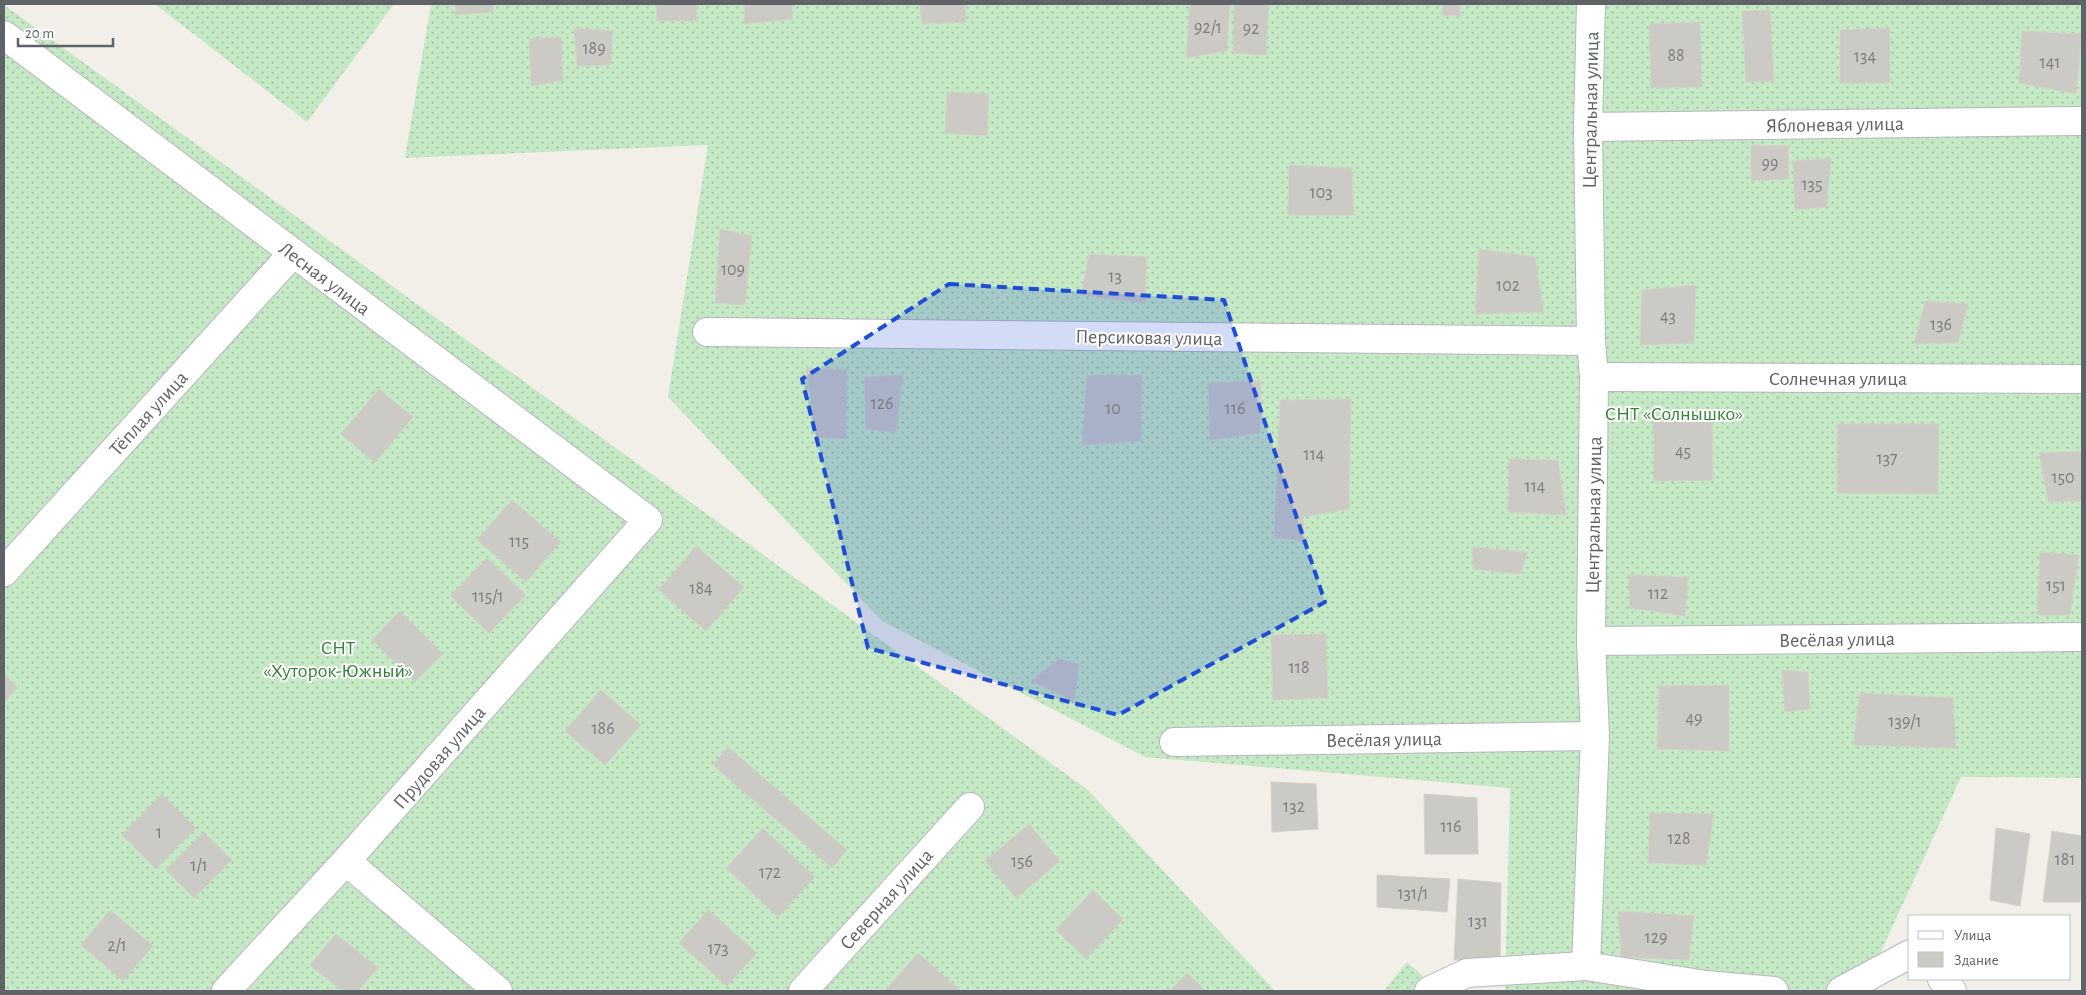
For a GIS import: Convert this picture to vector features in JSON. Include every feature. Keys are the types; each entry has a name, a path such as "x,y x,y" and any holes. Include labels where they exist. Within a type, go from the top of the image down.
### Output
{"street":[{"name":"Центральная улица","path":"1586,966 1595,736 1591,641 1594,377 1590,341 1588,127 1591,4"},
{"name":"Лесная улица","path":"4,35 648,520"},
{"name":"Яблоневая улица","path":"1588,127 2082,121"},
{"name":"Тёплая улица","path":"4,572 293,254"},
{"name":"Персиковая улица","path":"708,332 1590,341"},
{"name":"Солнечная улица","path":"1594,377 2082,378"},
{"name":"Прудовая улица","path":"226,991 346,861 648,520"},
{"name":"Весёлая улица","path":"1591,641 2082,637"},
{"name":"Весёлая улица","path":"1174,742 1595,736"},
{"name":"Северная улица","path":"803,991 970,807"},
{"path":"346,861 498,991"},
{"path":"1841,991 1908,955"},
{"path":"1429,991 1467,973 1586,966 1706,984 1774,991"},
{"path":"1943,980 1952,991"}],"highlighted area":[{"path":"949,284 1224,300 1325,602 1118,715 868,648 802,379"}],"green space":[{"path":"155,4 394,4 307,122"},
{"name":"СНТ «Солнышко»","path":"431,4 2082,4 2082,778 1961,777 1863,991 1505,991 1510,788 1145,757 882,621 668,397 708,145 405,158"},
{"name":"СНТ «Хуторок-Южный»","path":"4,5 1088,790 1275,991 4,991"},
{"path":"1407,962 1439,991 1384,991"}],"building":[{"path":"456,4 492,4 493,12 455,15"},
{"path":"656,4 696,4 697,21 657,21"},
{"path":"745,4 793,4 792,19 744,24"},
{"path":"920,4 965,4 966,22 922,24"},
{"path":"1190,4 1230,4 1227,51 1186,58"},
{"path":"1234,4 1269,4 1266,55 1233,53"},
{"path":"1443,4 1460,4 1460,16 1442,15"},
{"path":"1770,10 1774,81 1746,82 1742,11"},
{"path":"1700,22 1702,87 1651,88 1649,24"},
{"path":"574,28 613,31 611,65 577,66"},
{"path":"1890,28 1890,83 1840,83 1840,30"},
{"path":"2022,31 2082,34 2076,94 2019,83"},
{"path":"561,37 563,80 531,86 529,39"},
{"path":"947,92 989,94 987,136 945,133"},
{"path":"1751,145 1788,146 1789,179 1751,181"},
{"path":"1831,158 1827,207 1795,210 1793,161"},
{"path":"1289,165 1352,168 1354,215 1288,215"},
{"path":"720,229 752,236 745,305 715,303"},
{"path":"1479,249 1535,257 1544,312 1475,314"},
{"path":"1089,254 1147,257 1145,303 1081,295"},
{"path":"1696,285 1694,343 1640,345 1642,290"},
{"path":"1925,301 1968,304 1958,343 1914,344"},
{"path":"806,368 847,370 846,438 816,438"},
{"path":"903,375 896,432 866,429 864,377"},
{"path":"1087,375 1142,375 1141,441 1082,445"},
{"path":"1261,381 1260,433 1210,440 1208,383"},
{"path":"379,389 413,417 375,463 341,434"},
{"path":"1351,399 1349,509 1303,517 1305,541 1274,537 1280,400"},
{"path":"1712,421 1713,480 1654,481 1653,422"},
{"path":"1837,424 1939,424 1938,494 1837,493"},
{"path":"2082,451 2082,501 2048,502 2039,453"},
{"path":"1509,459 1558,460 1566,515 1508,512"},
{"path":"512,500 561,542 526,582 477,540"},
{"path":"696,546 744,587 706,631 659,590"},
{"path":"1473,547 1528,552 1520,574 1473,569"},
{"path":"2040,552 2079,555 2070,615 2037,615"},
{"path":"487,558 526,595 489,633 450,596"},
{"path":"1628,575 1688,577 1685,616 1630,608"},
{"path":"400,611 443,654 415,682 372,640"},
{"path":"1326,634 1328,698 1273,700 1271,635"},
{"path":"1059,659 1079,664 1074,701 1031,681"},
{"path":"1782,670 1808,672 1810,709 1785,712"},
{"path":"4,675 18,687 4,703"},
{"path":"1729,685 1729,751 1657,749 1659,686"},
{"path":"601,690 641,725 605,765 565,731"},
{"path":"1860,693 1953,698 1956,748 1853,745"},
{"path":"728,747 847,850 832,868 713,765"},
{"path":"1271,782 1316,784 1318,829 1272,832"},
{"path":"162,794 196,828 156,869 122,835"},
{"path":"1424,794 1477,798 1478,854 1425,854"},
{"path":"1650,813 1714,814 1706,865 1648,863"},
{"path":"1029,824 1060,861 1016,898 985,861"},
{"path":"763,828 815,877 778,917 726,868"},
{"path":"1996,828 2030,834 2020,906 1990,900"},
{"path":"2052,831 2082,836 2080,902 2043,902"},
{"path":"204,832 232,860 194,898 166,870"},
{"path":"1377,875 1450,879 1447,912 1377,907"},
{"path":"1458,879 1501,883 1500,960 1454,960"},
{"path":"1093,890 1123,919 1086,959 1056,930"},
{"path":"110,910 153,946 123,981 81,945"},
{"path":"708,910 757,953 727,986 679,943"},
{"path":"1618,911 1694,916 1689,960 1621,957"},
{"path":"336,934 378,968 358,991 342,991 310,965"},
{"path":"918,953 961,991 885,991"},
{"path":"1187,973 1206,991 1170,991"}]}
